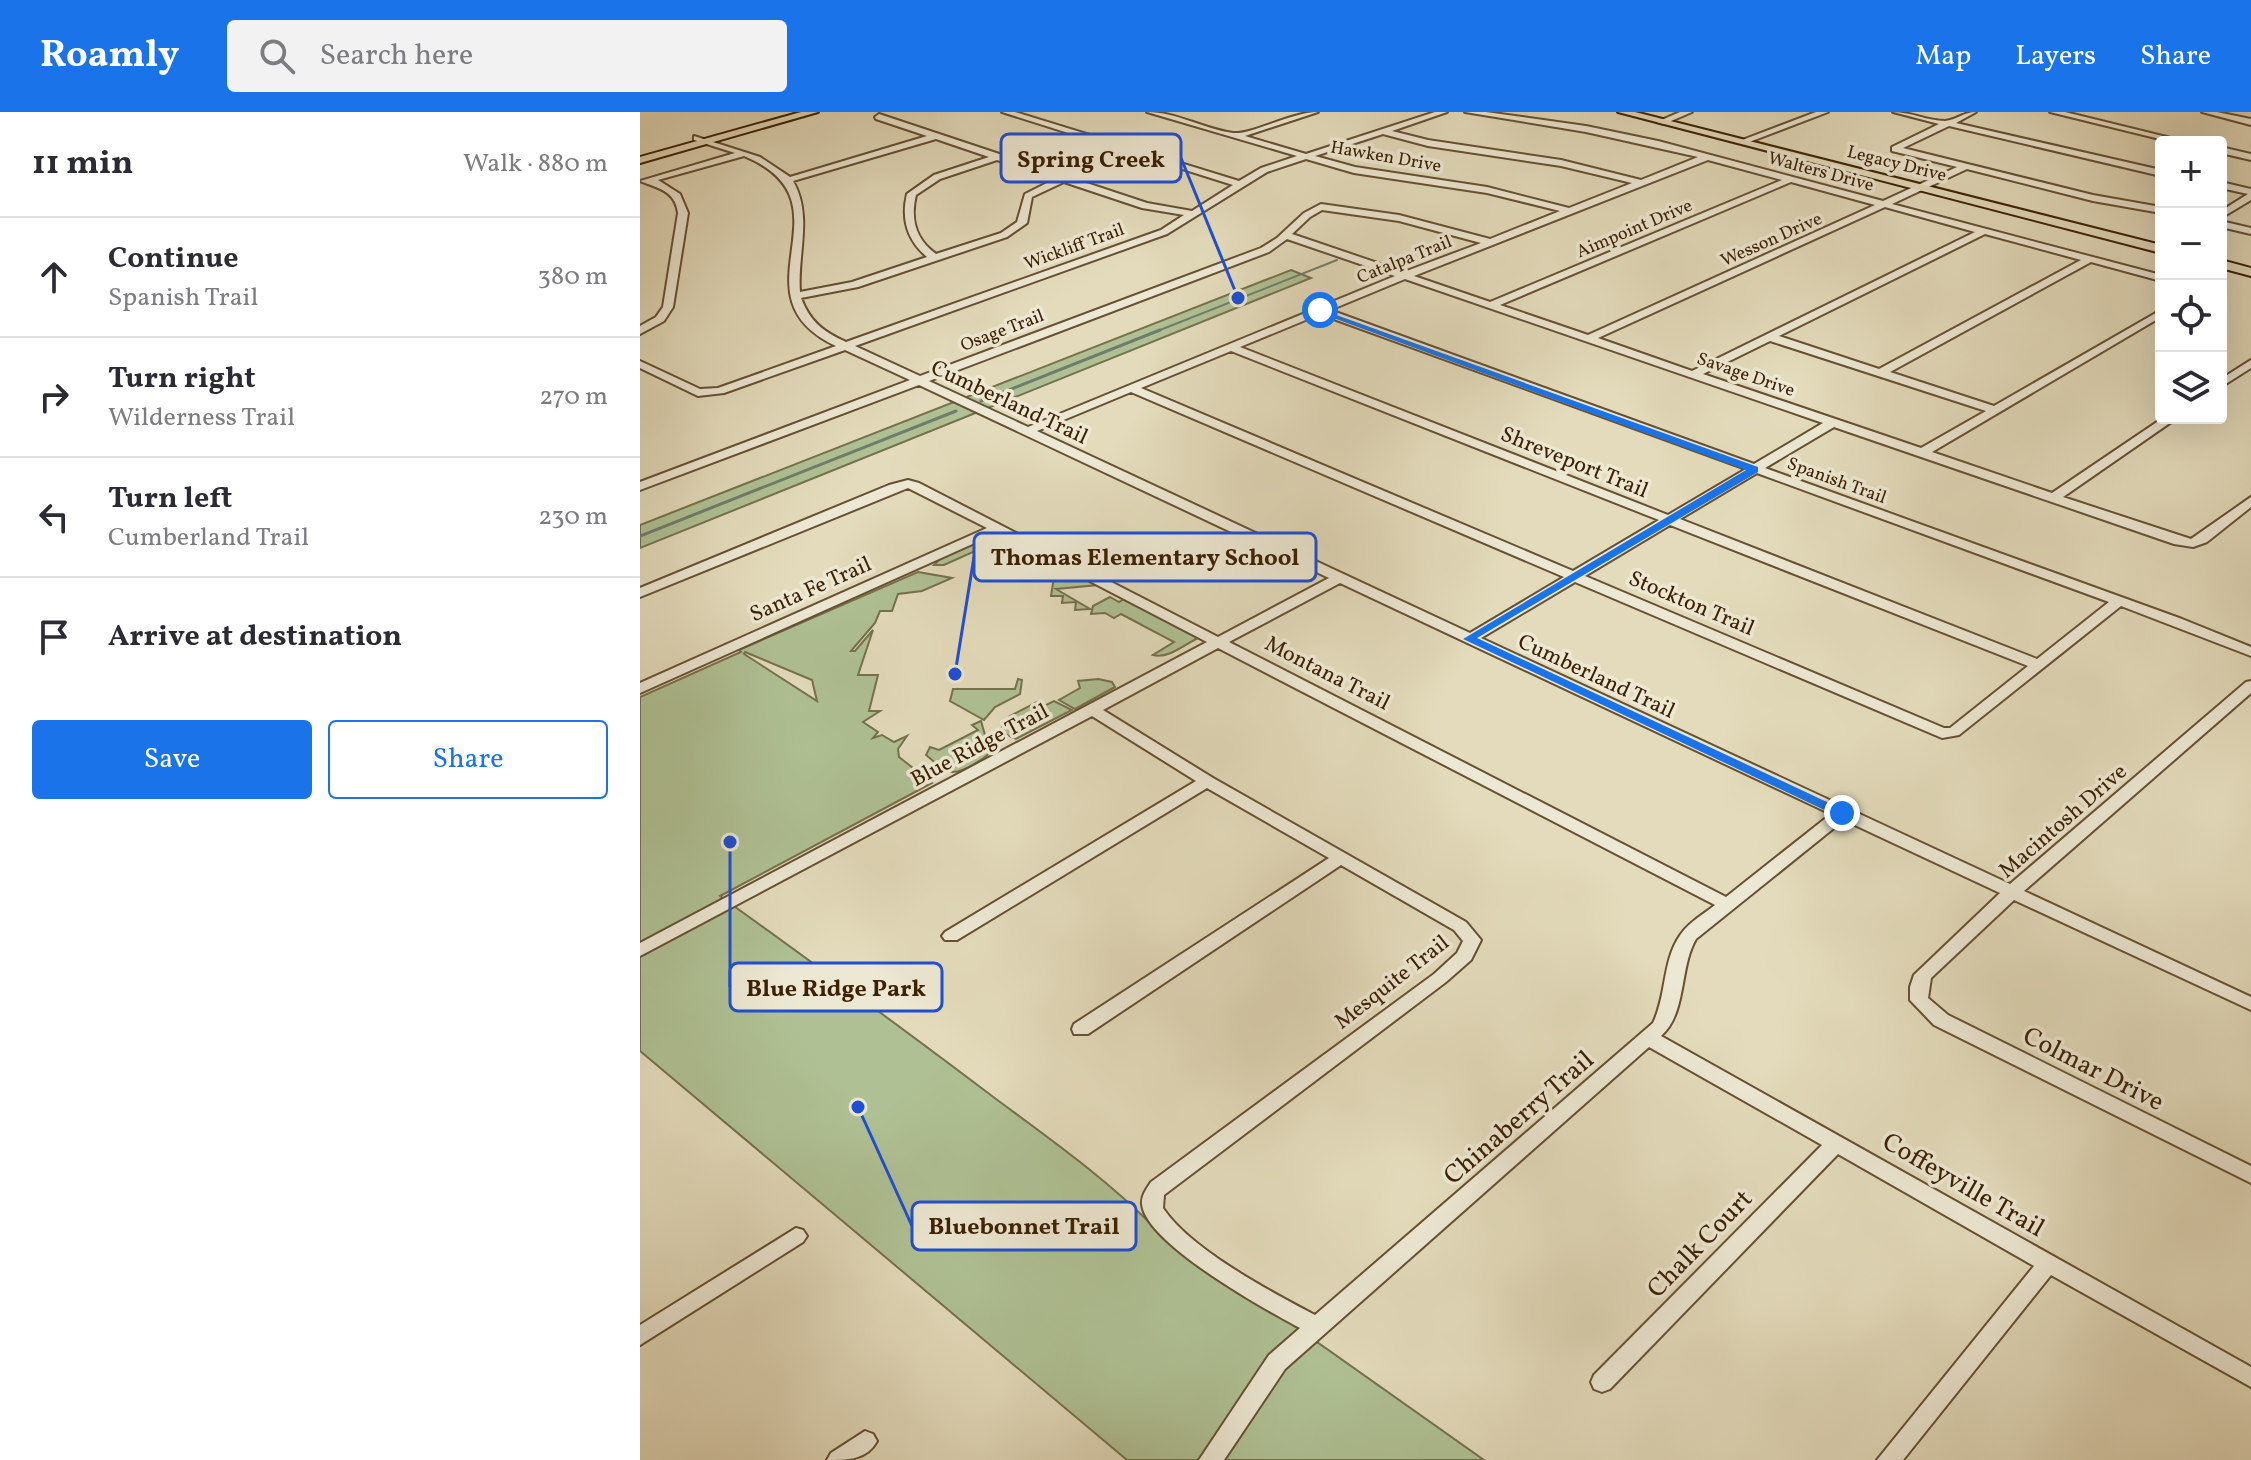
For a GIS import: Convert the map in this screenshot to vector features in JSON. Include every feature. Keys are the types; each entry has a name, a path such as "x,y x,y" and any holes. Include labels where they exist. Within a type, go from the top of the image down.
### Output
{"main road":[{"path":"640,160 791,112"},
{"path":"640,153 813,112"},
{"name":"Legacy Drive","path":"1623,112 1746,140 2155,247"},
{"name":"Legacy Drive","path":"1650,112 1667,120"},
{"name":"Legacy Drive","path":"1926,186 2155,241"},
{"path":"2227,258 2251,264"},
{"path":"2227,266 2251,272"}],"street":[{"path":"894,112 879,117 1147,206 1194,214"},
{"path":"1006,112 1238,184"},
{"name":"Hawken Drive","path":"1151,112 1363,172 1487,190 1570,211"},
{"path":"1235,136 1314,112"},
{"name":"Wickliff Trail","path":"640,364 706,394 1164,232 1238,184 1275,166 1443,112"},
{"name":"Walters Drive","path":"1469,112 1597,131 1707,157 2155,276"},
{"path":"1667,120 1688,112"},
{"path":"1746,140 1824,112"},
{"path":"1897,112 2155,172"},
{"path":"1972,112 1895,149 2093,198 2155,209"},
{"path":"2054,112 2157,136"},
{"path":"2206,112 2251,122"},
{"path":"1383,132 1428,143 1561,163 1642,183"},
{"path":"788,180 933,137"},
{"path":"702,139 742,154 788,180 795,192 798,215 795,296 854,285 1013,231 1022,223 1028,196 1062,179"},
{"path":"2227,151 2251,157"},
{"path":"645,182 742,154"},
{"path":"936,259 921,250 914,240 910,224 912,194 937,177 996,157"},
{"name":"Catalpa Trail","path":"1025,432 1403,276 1707,157"},
{"name":"Wesson Drive","path":"1588,339 1965,167"},
{"name":"Aimpoint Drive","path":"1489,306 1791,179"},
{"path":"640,331 660,319 668,307 683,213 682,203 676,194 645,182"},
{"path":"2227,187 2251,194"},
{"path":"2227,211 2251,194"},
{"name":"Osage Trail","path":"640,486 1265,250 1288,236 1313,210 1321,207 1399,218 1490,242"},
{"path":"2227,225 2251,231"},
{"path":"1692,375 1984,231"},
{"name":"Savage Drive","path":"1288,236 2179,541 2193,543 2251,501"},
{"path":"1881,372 2090,259"},
{"name":"Cumberland Trail","path":"795,296 797,309 805,323 842,346 2251,1004"},
{"name":"Spanish Trail","path":"1320,310 2251,652"},
{"path":"1920,454 2155,317"},
{"path":"1770,337 1996,410"},
{"name":"Shreveport Trail","path":"1231,347 2038,665"},
{"path":"2227,380 2251,363"},
{"name":"Stockton Trail","path":"1131,388 1942,733 1954,732 2118,602"},
{"path":"1469,639 1832,423"},
{"path":"2053,498 2162,424"},
{"name":"Montana Trail","path":"640,593 908,484 1220,641 1726,904"},
{"name":"Santa Fe Trail","path":"640,689 998,528"},
{"name":"Blue Ridge Trail","path":"640,950 1339,578"},
{"name":"Macintosh Drive","path":"1919,1000 1923,975 2011,893 2251,685"},
{"name":"Mesquite Trail","path":"1091,709 1207,781 1460,926 1472,940 1471,949 1440,978 1158,1187 1151,1199 1153,1210 1165,1228 1286,1311 1317,1327"},
{"path":"951,936 1207,781"},
{"name":"Chinaberry Trail","path":"1211,1460 1277,1362 1649,1038 1668,1013 1673,967 1689,935 1842,813"},
{"path":"1081,1029 1342,857"},
{"name":"Colmar Drive","path":"1919,1000 1941,1020 2251,1175"},
{"name":"Coffeyville Trail","path":"1649,1038 2251,1378"},
{"name":"Chalk Court","path":"1602,1382 1836,1143"},
{"path":"640,1336 796,1236"},
{"path":"1889,1460 2048,1264"},
{"path":"839,1460 865,1441"}],"green space":[{"path":"1291,270 1311,278 640,548 640,525"},
{"path":"992,535 1000,535 1056,565 1038,573 1045,568 995,542 944,565 934,565 941,558"},
{"path":"1066,571 1098,585 1056,589 1090,609 1075,610 1076,602 1062,603 1063,596 1051,596 1054,577"},
{"path":"918,572 952,578 922,591 898,594 892,611 880,611 875,623 851,651 855,651 873,630 858,675 878,675 869,711 880,711 863,722 878,732 873,738 882,735 894,742 907,736 898,749 899,757 932,783 720,896 1057,1144 1153,1226 1484,1460 1127,1460 640,1051 640,697 741,652 739,650","holes":["745,652 812,680 817,701 744,654"]},
{"path":"1110,597 1119,602 1124,599 1198,638 1170,653 1153,655 1174,642 1121,614 1114,618 1105,613 1091,614 1093,606"},
{"path":"1018,679 1022,680 1020,694 995,707 984,720 950,701 953,689 1015,689"},
{"path":"1098,679 1112,682 1115,687 1075,709 1059,700 1080,688 1078,681"},
{"path":"1039,701 1042,707 1054,701 1072,710 1016,739 1007,735 1002,727 1010,716"},
{"path":"981,721 985,735 995,747 973,765 959,771 948,771 926,755 930,747 939,750 978,730 972,725"}],"waterway":[{"path":"1155,332 1337,260"},
{"path":"981,401 1160,330"},
{"path":"640,536 956,411"}],"place":[{"name":"Spring Creek","path":"1238,298"},
{"name":"Thomas Elementary School","path":"955,674"},
{"name":"Blue Ridge Park","path":"730,842"},
{"name":"Bluebonnet Trail","path":"858,1107"}],"route":[{"path":"1320,310 1754,469 1469,639 1842,813"}]}
